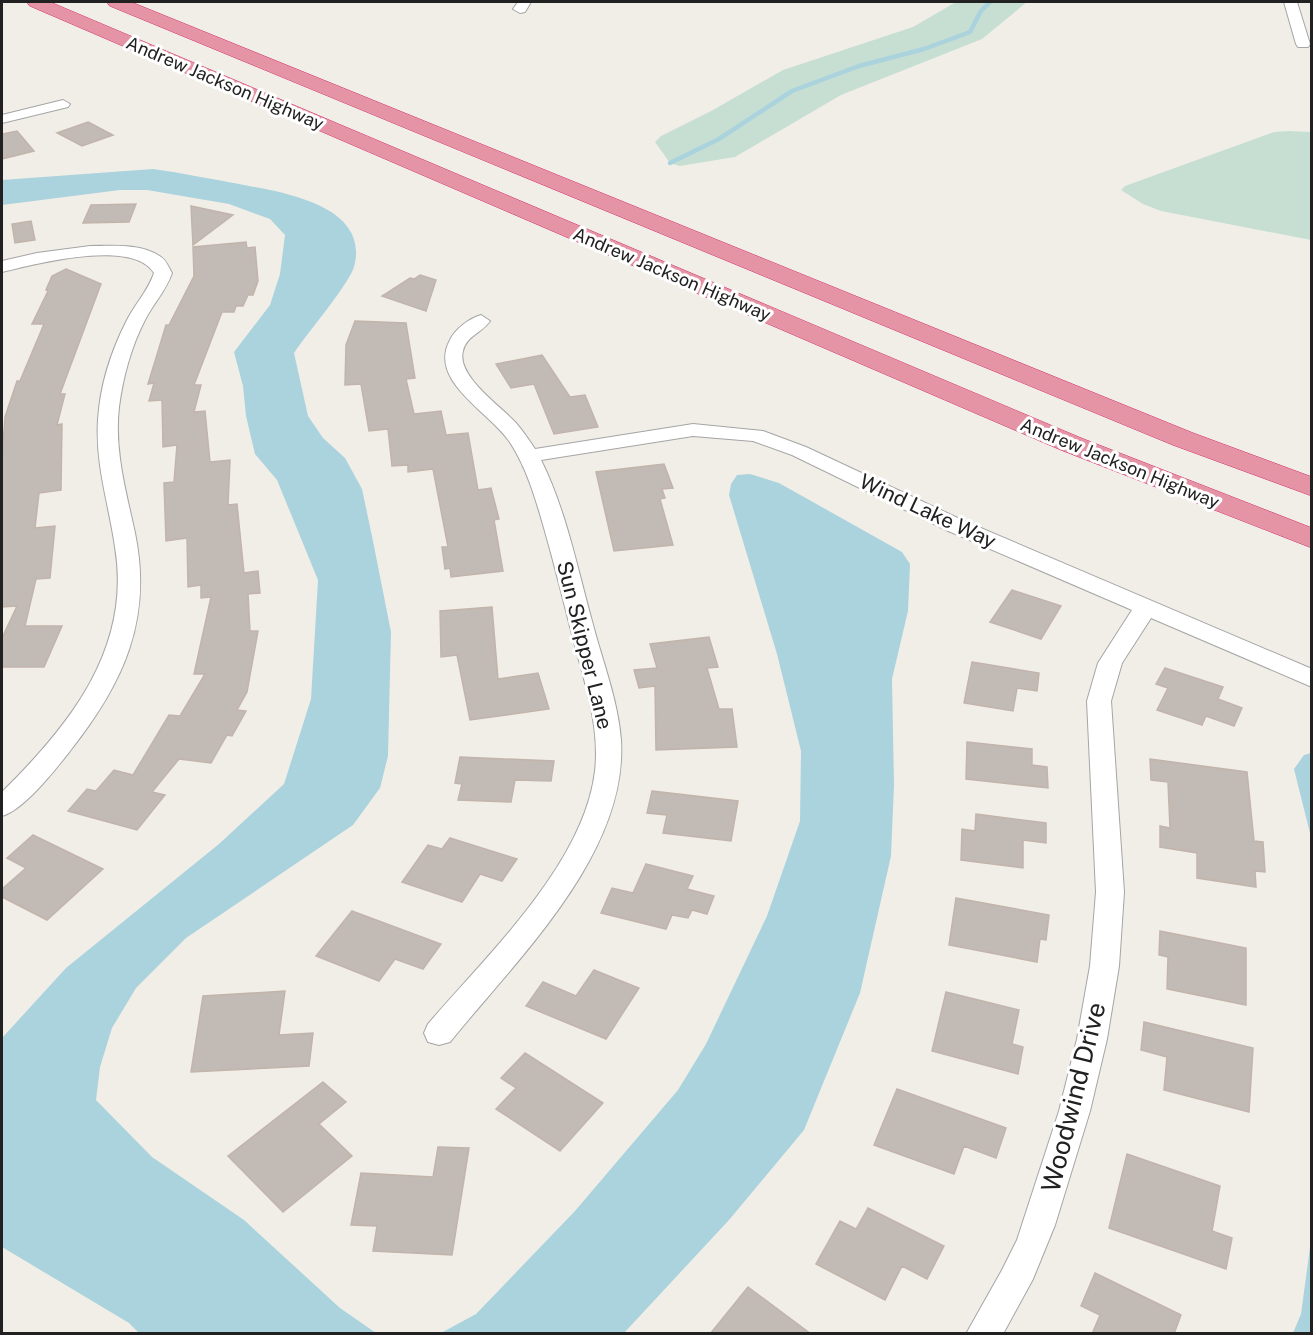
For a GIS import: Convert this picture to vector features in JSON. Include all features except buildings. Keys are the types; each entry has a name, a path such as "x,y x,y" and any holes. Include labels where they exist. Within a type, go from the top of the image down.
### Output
{"highway":[{"name":"Andrew Jackson Highway","path":"36,2 1071,444 1311,539"},
{"name":"Andrew Jackson Highway","path":"116,2 1183,439 1311,487"}],"street":[{"path":"1290,2 1303,44"},
{"path":"2,119 63,104"},
{"path":"2,267 36,257 114,251 150,256 158,262 163,273 136,321 119,361 108,420 111,470 127,549 132,588 124,637 108,677 85,714 2,807"},
{"name":"Sun Skipper Lane","path":"439,1033 563,883 594,826 606,788 608,740 600,692 559,540 529,456 512,429 468,390 456,371 454,349 457,340 481,321"},
{"name":"Wind Lake Way","path":"529,456 693,430 756,435 799,451 954,525 1311,679"},
{"name":"Woodwind Drive","path":"983,1334 1008,1295 1043,1212 1067,1141 1088,1058 1100,986 1110,895 1109,811 1100,729 1101,684 1114,654 1147,607"}],"green space":[{"path":"956,2 1027,2 982,39 841,95 735,157 680,166 670,163 655,142 661,136 713,110 783,70 913,27"},
{"path":"1274,132 1311,132 1311,240 1161,211 1143,204 1121,190 1125,186"}],"water":[{"path":"153,169 256,187 297,197 336,215 349,229 356,246 354,267 350,275 294,353 308,416 323,438 345,458 362,489 391,632 388,756 380,788 353,825 186,938 136,988 112,1028 100,1067 96,1100 152,1157 244,1220 340,1308 376,1333 139,1333 129,1323 2,1247 2,1038 66,968 219,844 284,784 311,699 318,580 277,480 255,454 246,416 243,386 234,352 270,305 280,274 285,235 270,219 229,204 147,190 120,190 2,205 2,180"},
{"path":"750,474 779,483 902,552 910,564 908,611 892,679 894,785 891,856 860,993 804,1130 729,1220 624,1333 441,1333 476,1314 575,1211 678,1090 706,1044 767,916 800,821 801,751 777,654 729,495 731,484 737,475"},
{"path":"1312,753 1311,837 1294,769 1304,755"},
{"path":"1311,1240 1311,1333 1293,1333 1301,1314"}],"waterway":[{"path":"670,163 719,139 792,91 859,66 924,49 970,32 981,11 990,2"}]}
